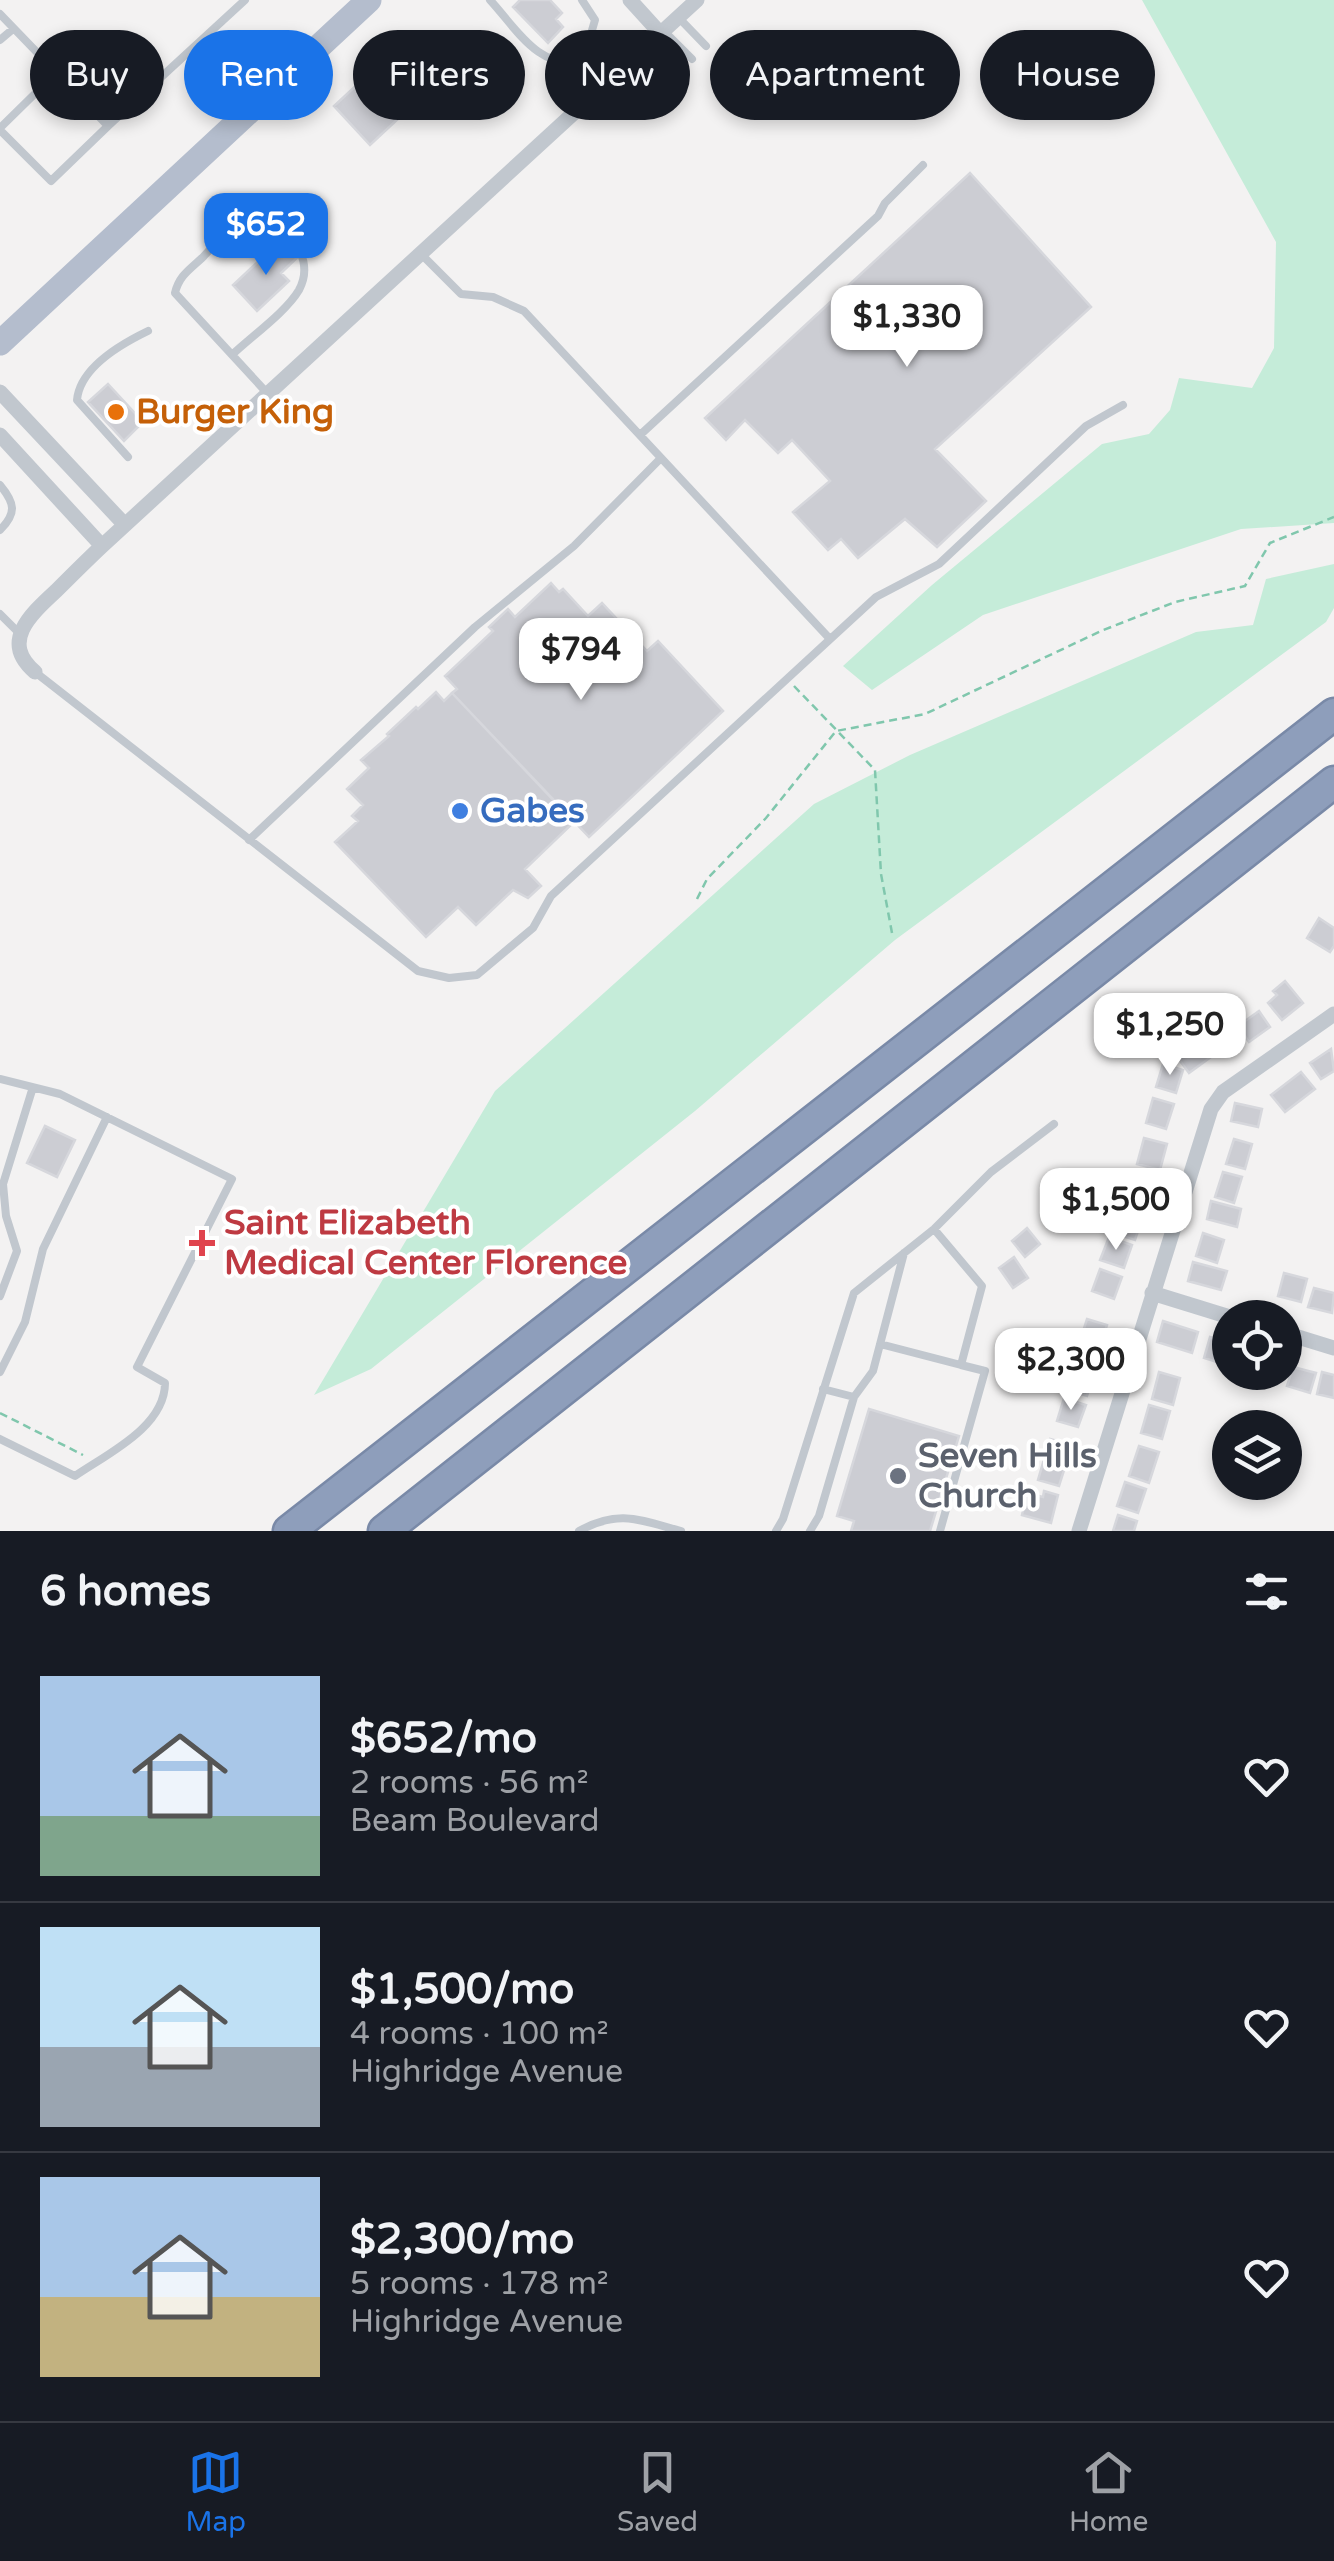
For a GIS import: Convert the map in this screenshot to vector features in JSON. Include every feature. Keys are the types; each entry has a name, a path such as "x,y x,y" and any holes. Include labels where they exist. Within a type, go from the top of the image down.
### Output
{"highway":[{"path":"290,1531 1330,715"},
{"path":"384,1531 1334,782"},
{"path":"397,1531 420,1504"}],"main road":[{"path":"0,343 369,0"}],"street":[{"path":"630,0 659,30"},
{"path":"668,0 679,16"},
{"path":"663,30 696,0"},
{"path":"35,672 20,662 16,647 24,622 566,120"},
{"path":"0,392 125,525"},
{"path":"0,435 102,546"},
{"path":"1079,1531 1216,1100 1334,1014"},
{"path":"1152,1293 1212,1312"},
{"path":"1302,1338 1334,1348"}],"lane":[{"path":"30,99 0,129 52,181 245,0"},
{"path":"490,0 545,57"},
{"path":"582,0 595,20 592,30"},
{"path":"0,14 30,46"},
{"path":"679,16 706,46"},
{"path":"0,40 13,29"},
{"path":"102,120 108,126"},
{"path":"640,435 878,216 885,203 924,165"},
{"path":"233,354 300,288 304,253 287,234 261,224 236,227 178,279 175,294 268,394"},
{"path":"421,254 461,294 493,296 524,311 830,638"},
{"path":"128,456 77,400 78,388 117,346 148,332"},
{"path":"35,672 418,971 449,978 476,976 532,928 552,896 876,597 940,564 1086,426 1123,405"},
{"path":"249,840 475,627 574,546 661,458"},
{"path":"0,485 12,498 14,509 12,518 0,530"},
{"path":"0,614 18,633"},
{"path":"0,1079 60,1094 232,1179 137,1367 165,1384 165,1396 146,1426 75,1476 0,1439"},
{"path":"0,1296 17,1251 6,1216 3,1184 33,1088"},
{"path":"0,1372 25,1322 43,1249 108,1117"},
{"path":"776,1531 854,1293 934,1230 991,1172 1054,1124"},
{"path":"934,1230 982,1286 962,1365"},
{"path":"810,1531 819,1516 854,1397 872,1371 904,1252"},
{"path":"880,1344 985,1371 940,1531"},
{"path":"823,1389 854,1397"},
{"path":"579,1531 601,1519 633,1518 681,1531"}],"path":[{"path":"698,899 707,880 766,818 836,730 924,714 1101,631 1175,602 1245,586 1270,543 1334,517"},
{"path":"787,677 875,770 881,874 892,933"},
{"path":"0,1413 83,1455"}],"green space":[{"path":"1142,0 1334,0 1334,523 1241,529 983,615 872,690 843,666 932,585 1102,444 1149,434 1170,410 1179,378 1252,388 1274,348 1276,242"},
{"path":"1334,564 1334,608 1326,622 895,940 695,1111 371,1369 314,1395 495,1091 814,804 910,755 1196,632 1253,625 1266,579"}],"building":[{"path":"520,0 550,0 562,13 556,19 563,27 545,30 545,40 513,7"},
{"path":"353,88 353,120 397,120 370,145 334,106"},
{"path":"970,173 1091,307 935,449 986,501 937,547 905,519 858,558 841,539 828,550 793,512 830,481 792,440 778,453 745,420 726,440 705,418"},
{"path":"291,243 301,254 281,273 289,281 257,311 233,285 263,257 269,264"},
{"name":"Burger King","path":"108,384 143,422 124,441 88,402"},
{"path":"551,583 559,592 563,589 588,616 602,603 647,651 658,641 723,711 589,837 452,693 457,689 445,676 493,631 489,627 508,609 515,617"},
{"name":"Gabes","path":"436,692 444,701 452,693 574,822 525,869 541,886 528,898 513,890 476,925 458,907 426,937 335,842 358,821 352,816 363,805 347,789 369,768 361,760"},
{"path":"1319,918 1334,928 1330,952 1307,938"},
{"path":"1285,981 1303,1003 1282,1020 1268,1003 1277,995 1273,991"},
{"path":"1259,1011 1270,1027 1249,1042 1238,1026"},
{"path":"1225,1017 1242,1039 1224,1054 1207,1032"},
{"path":"1198,1038 1211,1057 1189,1073 1175,1054"},
{"path":"1331,1049 1334,1071 1321,1079 1310,1063"},
{"path":"1163,1064 1183,1070 1176,1093 1156,1087"},
{"path":"1301,1072 1315,1089 1285,1112 1271,1095"},
{"path":"1153,1098 1174,1104 1166,1129 1146,1123"},
{"path":"1235,1103 1262,1109 1258,1127 1231,1121"},
{"path":"45,1126 75,1140 57,1177 27,1163"},
{"path":"1144,1138 1167,1144 1160,1170 1137,1164"},
{"path":"1234,1139 1252,1144 1245,1169 1226,1164"},
{"path":"1223,1172 1242,1177 1234,1203 1215,1197"},
{"path":"1140,1181 1162,1188 1154,1210 1133,1203"},
{"path":"1211,1201 1241,1209 1237,1227 1207,1219"},
{"path":"1124,1210 1143,1216 1135,1240 1116,1234"},
{"path":"1027,1228 1040,1244 1025,1257 1012,1241"},
{"path":"1203,1233 1224,1240 1217,1263 1196,1256"},
{"path":"1109,1237 1132,1245 1124,1268 1100,1260"},
{"path":"1014,1257 1028,1278 1013,1288 999,1268"},
{"path":"1193,1262 1227,1271 1221,1290 1188,1281"},
{"path":"1100,1269 1122,1277 1114,1299 1092,1291"},
{"path":"1284,1273 1307,1279 1302,1300 1278,1296"},
{"path":"1314,1288 1334,1293 1332,1313 1308,1307"},
{"path":"1087,1319 1107,1325 1099,1350 1079,1344"},
{"path":"1163,1321 1198,1332 1192,1353 1157,1342"},
{"path":"1210,1337 1212,1338 1212,1360 1204,1358"},
{"path":"1073,1364 1095,1371 1087,1396 1065,1389"},
{"path":"1302,1369 1316,1373 1310,1393 1300,1390"},
{"path":"1159,1372 1180,1378 1173,1405 1152,1399"},
{"path":"1322,1372 1334,1375 1334,1398 1317,1394"},
{"path":"1064,1398 1086,1405 1078,1427 1057,1421"},
{"path":"1149,1405 1170,1411 1162,1439 1141,1433"},
{"name":"Seven Hills Church","path":"869,1409 959,1436 930,1531 851,1531 854,1521 837,1516"},
{"path":"1050,1439 1072,1445 1059,1486 1038,1480"},
{"path":"1139,1446 1159,1452 1149,1483 1129,1476"},
{"path":"1125,1482 1146,1489 1138,1513 1117,1506"},
{"path":"1044,1491 1058,1495 1051,1523 1022,1515 1027,1493 1043,1497"},
{"path":"1118,1515 1137,1521 1134,1531 1113,1531"}],"place":[{"name":"Burger King","path":"116,412"},
{"name":"Gabes","path":"460,811"},
{"name":"Saint Elizabeth Medical Center Florence","path":"202,1243"},
{"name":"Seven Hills Church","path":"898,1476"}]}
